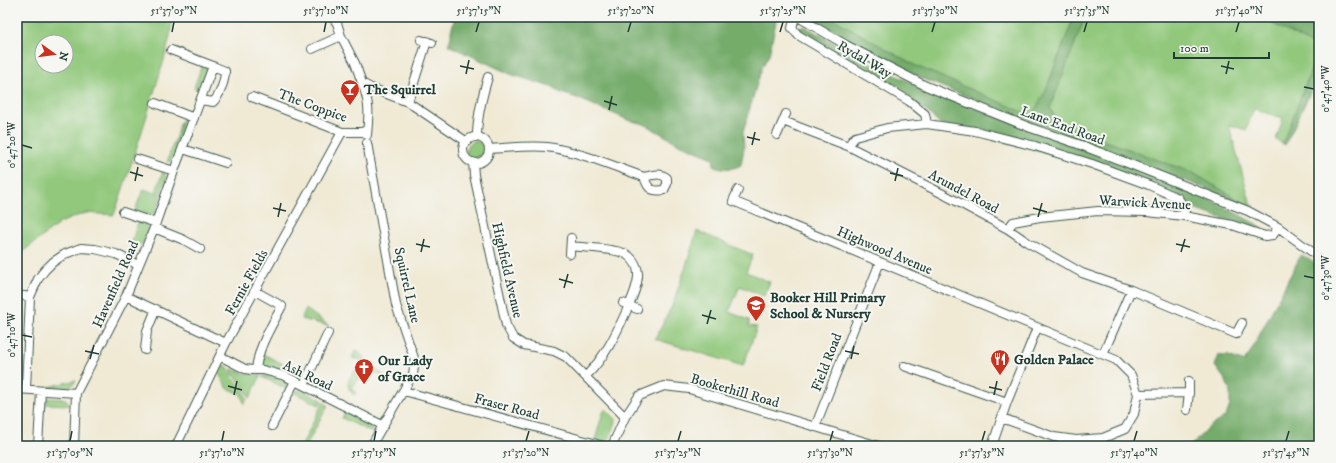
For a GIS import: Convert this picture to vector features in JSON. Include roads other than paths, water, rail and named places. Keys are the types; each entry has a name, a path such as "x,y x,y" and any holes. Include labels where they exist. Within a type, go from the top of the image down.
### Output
{"street":[{"name":"Squirrel Lane","path":"332,17 337,23 341,36 355,63 368,97 369,120 367,137 396,305 415,361 413,374 371,446"},
{"name":"Rydal Way","path":"796,17 792,28 798,35 909,101 924,114 927,124"},
{"name":"Lane End Road","path":"796,17 846,45 926,86 961,101 1078,144 1248,211 1278,227 1319,257"},
{"path":"312,50 341,36"},
{"path":"408,102 426,41"},
{"path":"171,50 225,70 225,76 217,99 213,102 201,100"},
{"name":"Havenfield Road","path":"74,446 76,393 98,353 126,296 155,226 174,171 214,66"},
{"path":"477,137 477,127 488,77"},
{"path":"362,83 408,102 467,142"},
{"name":"The Coppice","path":"252,97 342,132 362,132 367,137"},
{"path":"155,103 194,118"},
{"name":"Arundel Road","path":"777,135 785,117 848,146 1008,229 1027,242 1082,273 1131,290 1236,334 1242,323"},
{"path":"848,146 855,137 887,128 927,124 975,131 1035,146 1092,164 1149,185 1178,198 1185,209 1184,216"},
{"name":"Fernie Fields","path":"176,446 226,343 342,132"},
{"path":"473,137 486,141 489,149 486,158 477,162 467,159 464,153 464,147 467,142 473,137"},
{"path":"489,149 547,147 576,153 644,177"},
{"path":"183,148 226,163"},
{"path":"137,158 174,171"},
{"name":"Highfield Avenue","path":"473,162 474,175 506,325 513,338 524,345 554,351 566,357 624,417"},
{"name":"Highwood Avenue","path":"738,190 733,201 1116,360 1131,375 1138,394"},
{"name":"Warwick Avenue","path":"1008,229 1013,222 1098,211 1147,212 1184,216 1232,225 1265,236 1273,235 1278,227"},
{"path":"123,212 200,248"},
{"path":"571,246 626,254 633,260 637,267 637,287 630,306 611,346 586,376"},
{"path":"26,389 30,297 38,279 45,270 53,262 65,254 81,248 94,248 116,254 138,265"},
{"name":"Field Road","path":"815,427 880,262"},
{"path":"1103,354 1131,290"},
{"path":"255,291 282,306 259,351 256,370"},
{"path":"17,295 30,297"},
{"path":"126,296 226,343"},
{"path":"145,350 148,331 156,309"},
{"path":"992,446 1007,402 1037,328"},
{"path":"304,385 328,333"},
{"name":"Ash Road","path":"220,356 245,368 263,370 285,376 384,426"},
{"path":"904,366 1007,402"},
{"path":"272,426 295,381"},
{"path":"1187,410 1189,381"},
{"name":"Bookerhill Road","path":"612,446 624,417 639,396 664,386 689,389 879,446"},
{"path":"17,389 76,393"},
{"path":"38,446 41,391"},
{"name":"Fraser Road","path":"404,391 589,444 604,446"},
{"path":"1002,418 1054,437 1076,440 1103,438 1125,429 1134,414 1138,394 1189,393"}],"place":[{"name":"The Squirrel","path":"350,106"},
{"name":"Booker Hill Primary School & Nursery","path":"756,322"},
{"name":"Golden Palace","path":"1000,376"},
{"name":"Our Lady of Grace","path":"364,385"}]}
